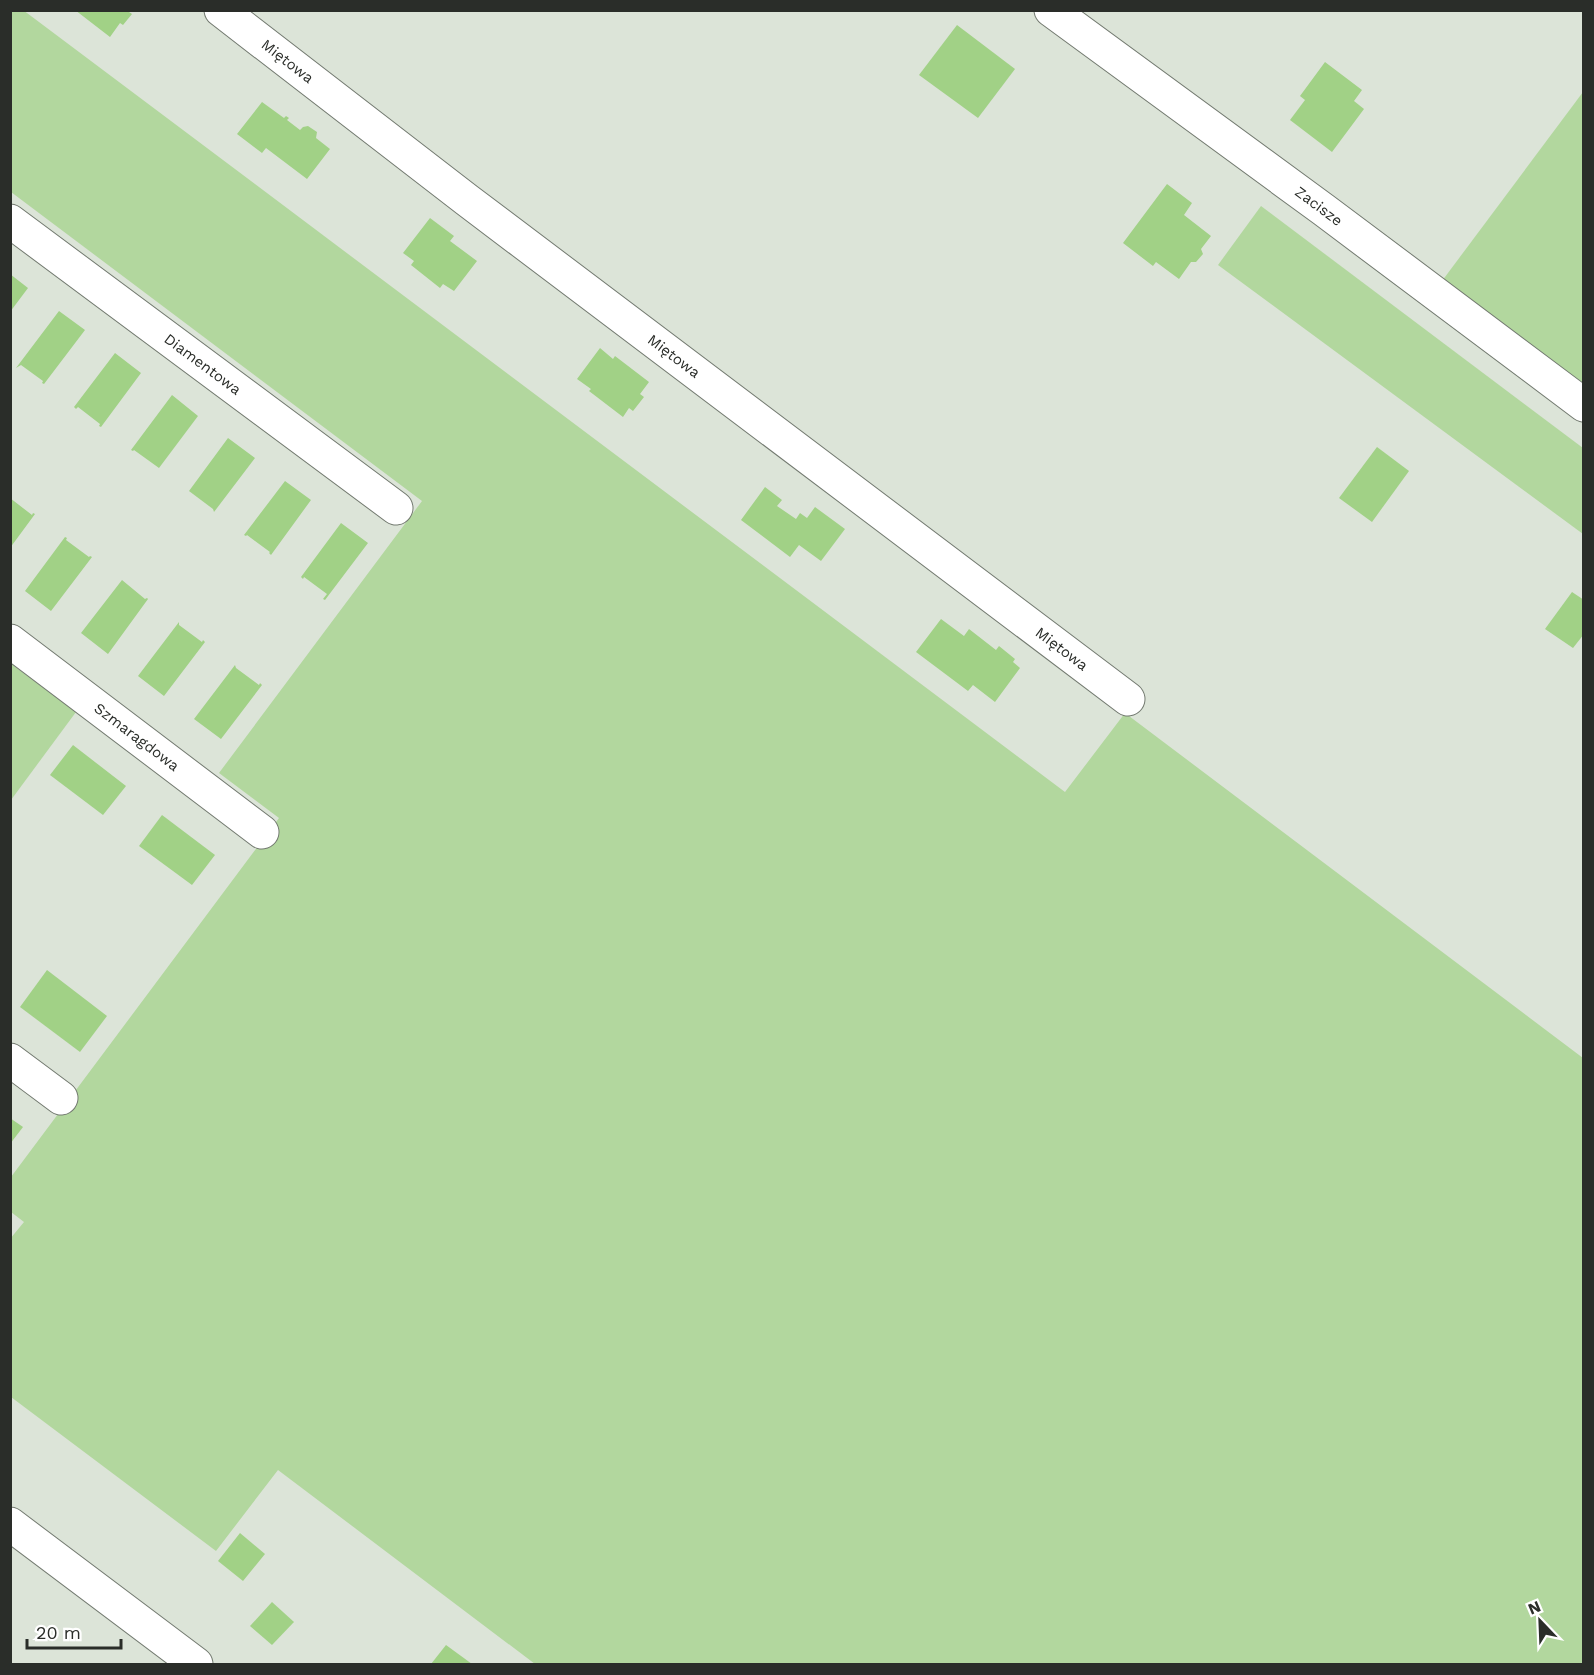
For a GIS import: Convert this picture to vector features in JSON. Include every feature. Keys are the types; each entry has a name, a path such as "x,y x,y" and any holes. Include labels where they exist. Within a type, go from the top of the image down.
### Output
{"street":[{"name":"Miętowa","path":"221,10 467,200 1128,699"},
{"name":"Zacisze","path":"1051,10 1324,210 1584,405"},
{"name":"Diamentowa","path":"10,221 396,508"},
{"name":"Szmaragdowa","path":"10,641 262,832"},
{"path":"10,1060 61,1098"},
{"path":"10,1524 195,1665"}],"green space":[{"path":"23,10 1065,792 1125,713 1583,1058 1583,1664 535,1664 278,1470 216,1551 11,1397 10,1239 24,1222 11,1212 11,1177 279,818 219,773 422,501 11,192 11,11"},
{"path":"1583,92 1583,387 1442,281"},
{"path":"1261,206 1583,448 1583,534 1218,265"},
{"path":"10,663 76,712 11,800 10,800"}],"building":[{"path":"75,10 130,10 132,14 123,25 120,23 110,37"},
{"path":"957,25 1015,69 978,118 919,75"},
{"path":"1325,62 1362,90 1354,101 1364,109 1332,152 1290,120 1305,100 1300,96"},
{"path":"262,102 284,118 286,116 289,118 287,120 300,130 308,126 317,132 316,138 330,149 307,179 266,148 262,153 237,134"},
{"path":"1167,184 1192,203 1184,215 1211,236 1201,249 1203,254 1196,262 1191,262 1179,279 1156,262 1153,266 1123,243"},
{"path":"430,218 454,236 450,241 477,261 454,291 443,284 440,288 411,265 414,261 403,253"},
{"path":"10,274 28,288 10,312"},
{"path":"59,311 85,330 44,384 21,365 16,368"},
{"path":"600,348 613,359 615,356 649,382 640,394 644,397 633,411 629,408 623,417 577,379"},
{"path":"115,353 141,373 101,427 78,407 76,409 74,407"},
{"path":"172,395 198,416 159,468 131,450"},
{"path":"228,438 255,458 214,512 189,491"},
{"path":"1377,447 1409,471 1372,522 1339,498"},
{"path":"285,481 311,500 271,555 270,552 244,535"},
{"path":"765,487 782,500 777,506 796,519 800,513 807,518 815,507 845,529 821,561 799,545 790,557 741,520"},
{"path":"10,498 32,515 35,514 10,548"},
{"path":"341,523 368,543 325,600 323,599 327,594 301,577"},
{"path":"65,537 66,540 92,557 51,611 25,591"},
{"path":"122,580 148,599 108,654 81,633"},
{"path":"1572,592 1584,600 1584,634 1573,648 1545,629"},
{"path":"941,619 964,636 969,629 996,650 999,646 1015,659 1013,662 1020,668 995,702 973,685 968,691 916,652"},
{"path":"179,622 179,625 205,642 164,696 138,676"},
{"path":"235,665 236,668 262,685 221,739 194,719"},
{"path":"73,745 126,786 103,815 50,775"},
{"path":"162,815 215,855 192,885 139,846"},
{"path":"47,970 107,1016 80,1052 20,1007"},
{"path":"10,1118 23,1127 10,1144"},
{"path":"240,1533 265,1554 243,1581 218,1561"},
{"path":"272,1602 294,1622 272,1645 250,1626"},
{"path":"446,1645 472,1664 431,1664"}]}
